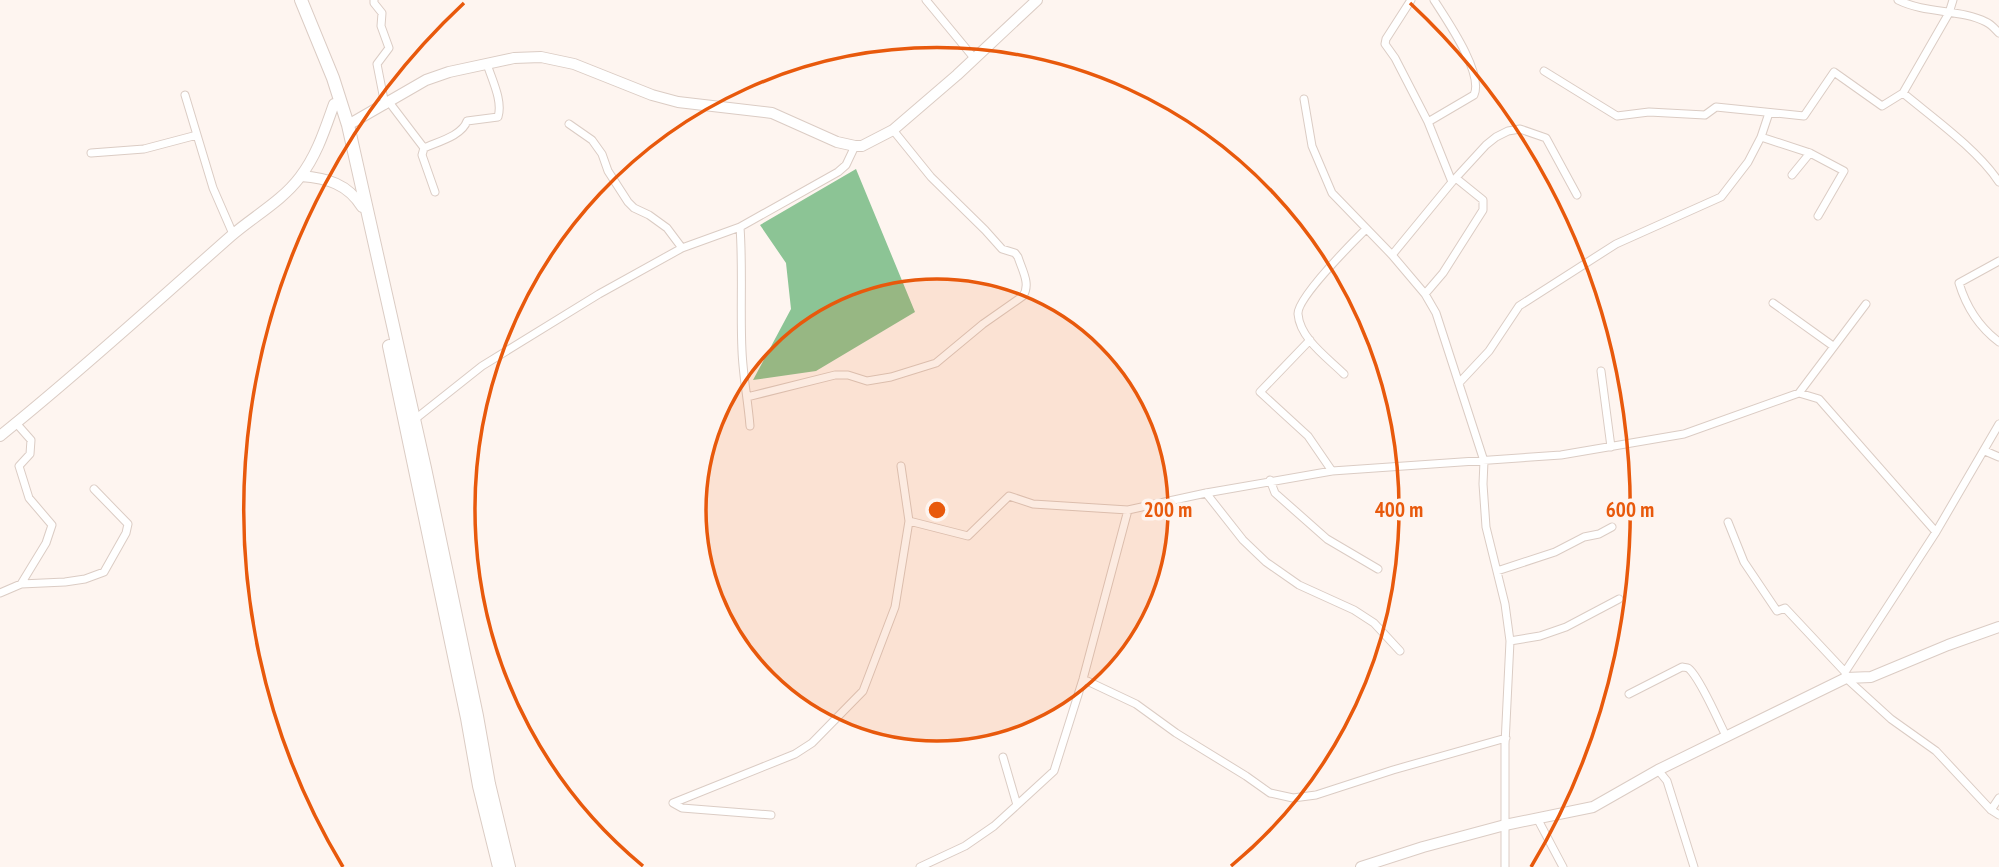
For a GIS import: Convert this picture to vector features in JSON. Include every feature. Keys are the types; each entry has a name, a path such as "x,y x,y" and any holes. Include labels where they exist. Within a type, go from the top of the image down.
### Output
{"main road":[{"path":"293,0 347,142 479,786 499,867"},
{"path":"301,0 333,78 348,125 414,420 477,716 489,785 509,867"}],"street":[{"path":"374,0 382,13 381,26 389,48 377,64 387,104 424,148"},
{"path":"926,0 974,58"},
{"path":"348,125 426,80 449,72 514,58 541,57 574,64 652,95 678,102 772,113 837,142 862,146 893,130 1037,0"},
{"path":"1411,0 1385,44 1428,122 1455,180 1482,200 1483,210 1443,273 1425,294"},
{"path":"1428,122 1474,95 1476,89 1473,70 1451,26 1434,0"},
{"path":"1898,0 1928,10 1987,22 1999,33"},
{"path":"1544,71 1617,116 1649,112 1705,115 1716,107 1804,116 1834,72 1882,106 1903,93 1949,13 1953,0"},
{"path":"435,192 422,155 424,148 459,131 465,127 467,121 498,117 500,113 488,64"},
{"path":"1903,93 1965,145 1999,182"},
{"path":"185,95 213,188 233,234"},
{"path":"1304,99 1312,146 1332,193 1392,255 1425,294 1436,313 1484,461 1486,527 1505,604 1510,640 1505,867"},
{"path":"0,436 115,340 233,234 286,193 301,176 323,135 334,104"},
{"path":"1459,383 1489,351 1519,306 1616,244 1721,197 1748,162 1761,137 1769,113"},
{"path":"569,124 592,140 602,154 608,172 628,202 667,228 682,248"},
{"path":"1392,255 1486,145 1508,131 1520,129 1546,138 1577,195"},
{"path":"747,397 835,375 848,375 867,381 891,377 936,363 1026,292 1028,287 1015,253 1002,249 932,177 893,130"},
{"path":"91,153 144,149 197,135"},
{"path":"1761,137 1810,153 1844,171 1818,215"},
{"path":"414,420 482,366 599,294 682,248 740,227 838,172 846,165 855,146"},
{"path":"1792,175 1810,153"},
{"path":"301,176 321,178 339,184 355,196 362,207"},
{"path":"740,227 743,263 742,348 751,426"},
{"path":"1345,374 1310,340 1298,314 1299,305 1366,229"},
{"path":"1999,261 1959,283 1965,303 1989,334 1999,342"},
{"path":"1773,303 1833,346"},
{"path":"909,521 968,536 1009,496 1033,504 1128,510 1270,480 1332,471 1561,456 1684,434 1799,393 1866,304"},
{"path":"1310,340 1260,392 1308,436 1332,471"},
{"path":"1601,371 1611,447"},
{"path":"1799,393 1819,399 1936,532"},
{"path":"16,423 30,440 30,454 19,466 29,498 51,525 46,543 21,584"},
{"path":"1361,867 1505,825 1593,807 1657,770 1845,675 1936,532 1999,424"},
{"path":"1985,451 1999,457"},
{"path":"771,815 682,807 673,803 794,754 811,743 863,691 895,607 909,521 901,466"},
{"path":"1270,480 1275,493 1327,539 1378,569"},
{"path":"0,593 21,584 65,582 104,572 126,533 128,524 94,489"},
{"path":"1206,493 1243,540 1266,562 1299,584 1374,622 1400,651"},
{"path":"920,867 965,846 994,826 1054,771 1083,679 1128,510"},
{"path":"1728,522 1744,562 1777,611 1785,608 1845,675 1891,719 1936,751 1999,816"},
{"path":"1497,571 1555,552 1612,527"},
{"path":"1510,640 1540,636 1566,627 1619,599"},
{"path":"1845,675 1871,677 1999,627"},
{"path":"1629,694 1682,667 1687,668 1698,682 1726,736"},
{"path":"1083,679 1136,704 1269,793 1293,797 1317,795 1506,738"},
{"path":"1003,757 1017,805"},
{"path":"1657,770 1667,781 1694,867"},
{"path":"1991,810 1999,798"},
{"path":"1537,818 1563,867"}],"green space":[{"path":"856,169 915,312 816,371 753,380 791,309 786,263 760,225"}]}
